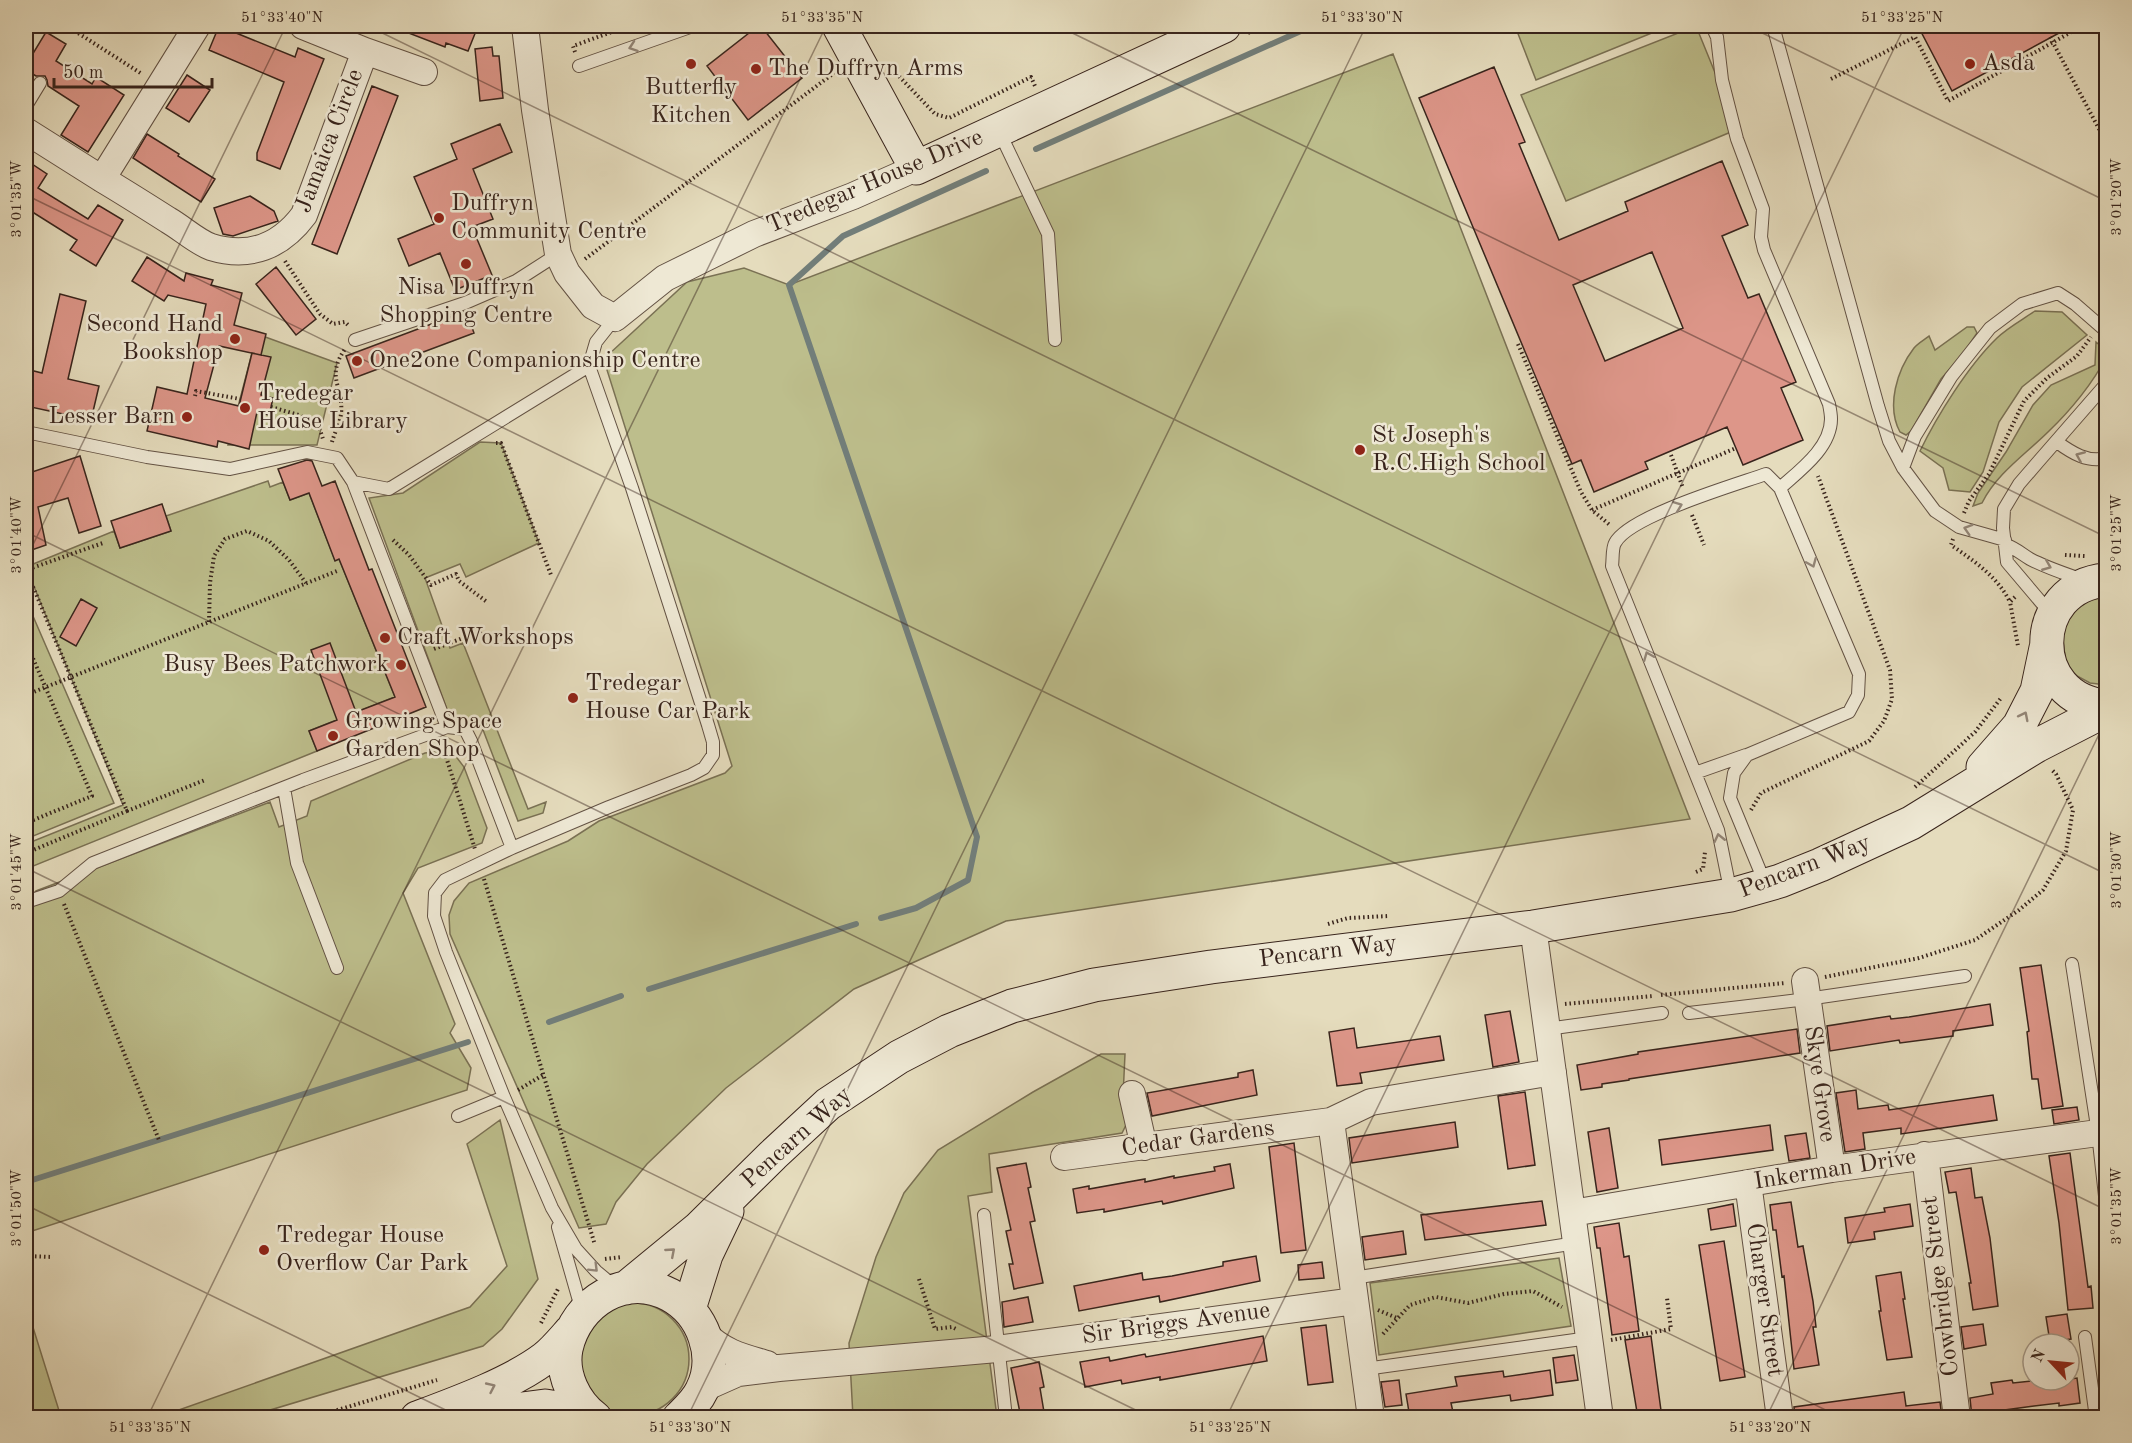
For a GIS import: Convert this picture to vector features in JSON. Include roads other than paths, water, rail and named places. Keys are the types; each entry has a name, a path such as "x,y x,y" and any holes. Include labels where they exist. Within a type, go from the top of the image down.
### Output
{"street":[{"path":"102,178 197,26"},
{"name":"Jamaica Circle","path":"303,26 424,72"},
{"path":"525,26 535,110 563,263 593,306 615,318"},
{"path":"839,26 916,168"},
{"name":"Tredegar House Drive","path":"615,318 665,278 753,234 853,196 1224,26"},
{"name":"Jamaica Circle","path":"26,131 210,246 237,252 256,250 291,232 304,215 365,51"},
{"path":"2052,615 2062,601 2075,590 2102,580"},
{"name":"Pencarn Way","path":"1959,792 2019,726 2037,691 2046,648 2047,631 2052,615"},
{"path":"2046,648 2050,667 2060,684 2075,697 2106,708"},
{"name":"Pencarn Way","path":"577,1322 598,1298 622,1289 670,1253 828,1104 899,1057 949,1031 1012,1006 1094,985 1199,969 1533,927 1731,895 1766,885 1869,844 1911,823 2036,746 2106,708"},
{"path":"1533,927 1600,1418"},
{"name":"Skye Grove","path":"1806,990 1832,1169"},
{"name":"Cedar Gardens","path":"1064,1157 1331,1121 1371,1102 1553,1072"},
{"path":"1132,1094 1144,1147"},
{"path":"1331,1121 1371,1418"},
{"name":"Inkerman Drive","path":"1572,1213 1832,1169 2098,1133"},
{"name":"Cowbridge Street","path":"1926,1155 1956,1418"},
{"name":"Charger Street","path":"1748,1183 1780,1418"},
{"name":"Pencarn Way","path":"696,1321 706,1255 736,1193"},
{"path":"622,1289 648,1288 670,1295 696,1321 708,1349 709,1365 691,1407"},
{"name":"Sir Briggs Avenue","path":"691,1407 738,1373 1354,1289"},
{"name":"Sir Briggs Avenue","path":"696,1321 715,1344 735,1355 779,1368"},
{"path":"577,1322 565,1352 567,1375 575,1396 592,1415"},
{"path":"417,1418 458,1403 526,1370 547,1357 577,1322"},
{"path":"452,1418 545,1406 592,1415"}],"lane":[{"path":"1712,26 1717,37 1722,80 1737,139 1763,209 1761,237 1764,250 1829,404 1831,420 1824,440 1811,459 1780,488"},
{"path":"1773,26 1878,406 1889,441 1903,468 1935,511 1959,526 2005,543 2044,566 2102,580"},
{"path":"578,62 690,27"},
{"path":"26,106 40,83"},
{"path":"998,130 1048,234 1055,340"},
{"path":"355,340 465,303 563,263"},
{"path":"1903,468 1915,436 1951,377 1990,328 2022,304 2058,293 2104,328"},
{"path":"615,318 596,342 590,366 714,742 713,755 704,768 691,775 512,848 445,880 435,893 434,916 504,1097 552,1208 576,1249 596,1271 622,1289"},
{"path":"353,482 389,489 590,366"},
{"path":"2052,615 2007,562 2003,528 2004,509 2019,484 2106,384"},
{"path":"26,432 147,457 230,469 307,452 327,454 337,458 353,482 419,655 442,728"},
{"path":"2057,442 2070,451 2094,461 2106,458"},
{"path":"1695,773 1747,755 1849,712 1858,695 1859,674 1780,488 1766,474 1671,508 1629,527 1614,543 1612,566 1695,773 1718,830 1731,895"},
{"path":"26,902 59,891 93,863 442,728 465,729 512,848"},
{"path":"1747,755 1734,773 1730,798 1766,885"},
{"path":"284,788 297,863 337,968"},
{"path":"2072,964 2098,1133 2106,1204"},
{"name":"Skye Grove","path":"1689,1013 1806,990 1965,976"},
{"path":"1545,1018 1662,1013"},
{"path":"458,1116 504,1097"},
{"path":"552,1208 577,1322"},
{"path":"984,1215 1006,1418"},
{"path":"1354,1289 1469,1260 1576,1243"},
{"path":"1364,1366 1480,1353 1588,1334"},
{"path":"2085,1337 2096,1418"}],"waterway":[{"path":"1036,149 1312,26"},
{"path":"881,918 916,908 968,880 977,837 789,285 843,236 986,171"},
{"path":"649,989 856,924"},
{"path":"549,1022 621,996"},
{"path":"26,1182 468,1042"}],"place":[{"name":"Butterfly Kitchen","path":"691,64"},
{"name":"Asda","path":"1970,64"},
{"name":"The Duffryn Arms","path":"756,69"},
{"name":"Duffryn Community Centre","path":"439,218"},
{"name":"Nisa Duffryn Shopping Centre","path":"466,264"},
{"name":"Second Hand Bookshop","path":"235,339"},
{"name":"One2one Companionship Centre","path":"357,361"},
{"name":"Tredegar House Library","path":"245,408"},
{"name":"Lesser Barn","path":"187,417"},
{"name":"St Joseph's R.C.High School","path":"1360,450"},
{"name":"Craft Workshops","path":"385,638"},
{"name":"Busy Bees Patchwork","path":"401,665"},
{"name":"Tredegar House Car Park","path":"573,698"},
{"name":"Growing Space Garden Shop","path":"333,736"},
{"name":"Tredegar House Overflow Car Park","path":"264,1250"}]}
